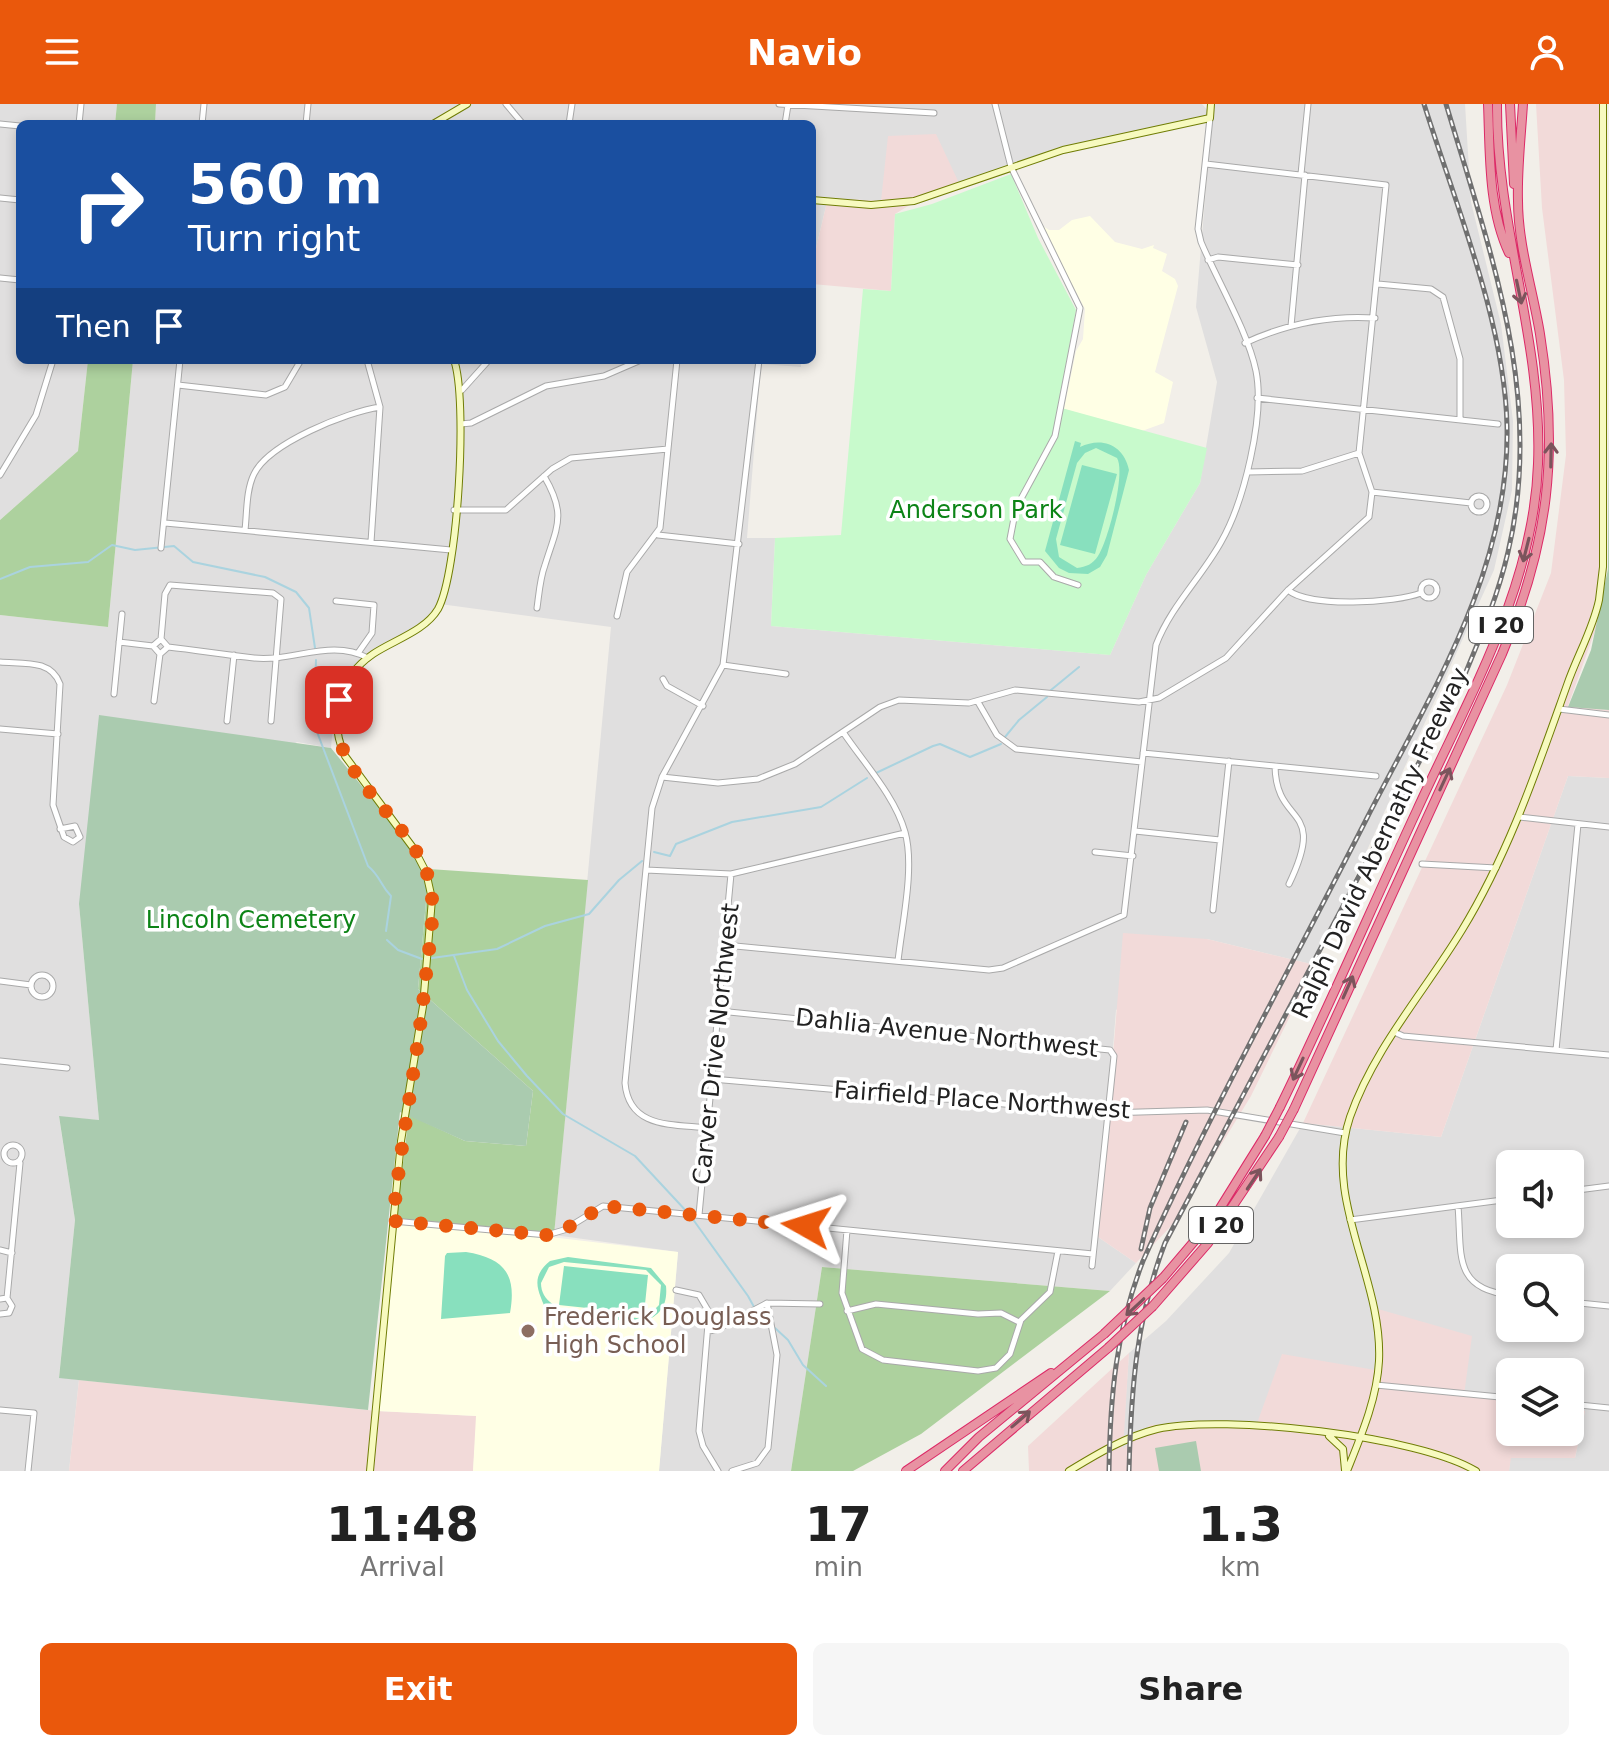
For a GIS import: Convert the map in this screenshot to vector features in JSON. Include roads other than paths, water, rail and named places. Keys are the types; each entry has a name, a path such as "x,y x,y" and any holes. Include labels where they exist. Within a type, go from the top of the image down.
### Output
{"highway":[{"path":"1488,104 1495,195 1503,240 1512,260"},
{"name":"Ralph David Abernathy Freeway","path":"1062,1368 1104,1334 1163,1278 1214,1218 1265,1136 1488,654 1525,554 1537,482 1538,426 1527,329 1512,260 1501,173 1497,104"},
{"name":"I 20","path":"1510,104 1518,204"},
{"path":"1518,204 1523,104"},
{"name":"Ralph David Abernathy Freeway","path":"963,1471 1153,1306 1208,1243 1279,1137 1516,622 1536,563 1546,512 1551,449 1548,388 1518,204"},
{"path":"906,1471 1040,1378 1062,1368"},
{"name":"I 20","path":"945,1471 1062,1368"}],"main road":[{"path":"440,120 467,104"},
{"path":"816,200 899,204 928,197 1063,150 1210,118 1211,104"},
{"path":"1346,1471 1360,1439 1375,1385 1378,1338 1342,1172 1345,1133 1357,1100 1394,1032 1461,933 1496,868 1519,817 1594,622 1602,579 1603,104"},
{"path":"370,1471 401,1141 423,1006 432,899 426,872 414,849 339,742 335,726 339,700 353,674 368,658 433,615 443,597 451,550 461,424 462,390 455,364"},
{"path":"1069,1471 1119,1442 1183,1425 1360,1439 1433,1453 1476,1471"},
{"path":"1326,1434 1343,1449 1346,1471"}],"street":[{"path":"506,104 520,120"},
{"path":"779,104 934,113"},
{"path":"894,113 895,104"},
{"path":"995,104 1011,167 1077,301 1080,316 1055,436 1016,508 1010,539 1024,562 1040,562 1054,577 1078,585"},
{"path":"1291,326 1308,104"},
{"path":"725,945 1003,968 1119,921 1128,908 1153,659 1161,633 1222,541 1248,472 1257,398 1256,371 1208,260 1198,229 1210,118"},
{"path":"662,777 718,783 758,779 795,764 880,707 899,700 978,702 1015,690 1148,701 1192,681 1226,658 1288,590 1365,525 1373,508 1372,492 1359,453 1386,188 1382,183 1206,164"},
{"path":"1208,260 1218,257 1298,265"},
{"path":"1378,284 1431,289 1443,297 1460,359 1460,419"},
{"path":"1245,343 1291,326 1335,317 1375,318"},
{"path":"0,475 36,415 52,364"},
{"path":"162,545 180,364"},
{"path":"178,385 266,395 285,387 299,364"},
{"path":"368,364 380,407 371,542"},
{"path":"462,390 485,364"},
{"path":"461,424 471,423 546,386 604,376 632,364"},
{"path":"617,616 627,572 658,535 677,364"},
{"path":"708,1128 648,1120 633,1110 626,1095 652,808 662,777 723,665 759,364"},
{"path":"1257,398 1498,424"},
{"path":"245,531 252,479 262,463 314,428 380,407"},
{"path":"454,510 506,510 561,463 580,455 668,449"},
{"path":"1248,472 1302,471 1359,453"},
{"path":"537,608 543,569 560,524 554,497 544,476"},
{"path":"1372,492 1471,503"},
{"path":"165,523 451,550"},
{"path":"658,535 739,544"},
{"path":"153,646 161,639 165,594 170,585 273,593 281,599 271,721"},
{"path":"1288,590 1299,596 1374,603 1396,601 1421,593"},
{"path":"336,601 374,605 372,633 358,653"},
{"path":"114,694 122,614"},
{"path":"161,639 168,647 234,655 298,657 333,647 368,658"},
{"path":"119,642 153,646 160,654"},
{"path":"154,701 160,654 168,647"},
{"path":"227,721 234,655"},
{"path":"0,662 42,665 57,675 60,684 53,805 60,829"},
{"path":"723,665 786,674"},
{"path":"663,679 667,686 703,706"},
{"path":"978,702 997,735 1016,749 1142,762"},
{"path":"1559,709 1609,715"},
{"path":"0,729 58,734"},
{"path":"843,732 896,812 905,833 908,859 898,961"},
{"path":"1143,753 1376,776"},
{"path":"1213,910 1229,761"},
{"path":"1275,766 1278,792 1297,815 1305,837 1301,860 1289,884"},
{"path":"1519,817 1609,827"},
{"path":"1556,1050 1578,824"},
{"path":"1135,831 1220,840"},
{"path":"646,870 731,874 905,833"},
{"path":"1095,852 1133,856"},
{"path":"1422,864 1496,868"},
{"name":"Carver Drive Northwest","path":"699,1215 731,874"},
{"path":"45,975 53,983 53,990 48,996 38,997 31,985 34,978 45,975"},
{"path":"0,981 31,985"},
{"name":"Dahlia Avenue Northwest","path":"719,1011 1104,1047 1114,1056 1107,1113"},
{"path":"1394,1032 1609,1055"},
{"path":"0,1061 67,1068"},
{"name":"Fairfield Place Northwest","path":"712,1079 1107,1113 1207,1110 1345,1133"},
{"path":"1092,1266 1107,1113"},
{"path":"0,1314 10,1311 4,1299 12,1253 20,1163"},
{"path":"1584,1189 1609,1186"},
{"path":"1350,1220 1496,1201"},
{"path":"393,1221 547,1235 564,1230 603,1206 1093,1254"},
{"path":"1458,1206 1464,1269 1469,1280 1484,1292 1496,1293"},
{"path":"847,1230 842,1293 857,1341 874,1358 978,1371 996,1368 1006,1361 1019,1322 1050,1292 1058,1251"},
{"path":"0,1250 12,1253"},
{"path":"676,1290 693,1292 704,1300 709,1312 699,1431 718,1471"},
{"path":"708,1331 716,1330 767,1303 820,1304"},
{"path":"732,1471 757,1463 768,1448 777,1355 767,1303"},
{"path":"1584,1303 1609,1306"},
{"path":"847,1311 876,1304 1001,1313 1019,1322"},
{"path":"1375,1385 1496,1397"},
{"path":"1584,1405 1609,1408"},
{"path":"0,1410 34,1413 28,1471"}],"waterway":[{"path":"0,579 30,567 88,562 112,545 135,550 174,546 193,562 265,577 296,592 309,608 315,648"},
{"path":"316,660 314,724 368,866 391,896 386,931"},
{"path":"1051,690 1079,667"},
{"path":"1005,737 1019,720 1047,697"},
{"path":"876,773 940,744 970,757 1001,744"},
{"path":"654,852 670,856 676,844 732,822 821,807 867,778"},
{"path":"432,958 497,949 545,926 589,914 619,880 642,861"},
{"path":"387,940 398,950 422,959"},
{"path":"454,956 467,990 498,1041 527,1076 563,1114 635,1156 688,1213"},
{"path":"692,1218 759,1316 769,1325"},
{"path":"775,1328 788,1340 803,1365 826,1386"}],"railway":[{"path":"1109,1471 1116,1364 1126,1313 1143,1261 1224,1094 1440,677 1481,580 1495,530 1504,479 1507,426 1498,346 1476,264 1424,104"},
{"path":"1129,1471 1131,1412 1141,1327 1165,1243 1463,679 1494,601 1508,552 1518,494 1520,437 1516,381 1495,269 1446,104"},
{"path":"1141,1249 1150,1208 1186,1122"}],"place":[{"name":"Frederick Douglass High School","path":"528,1331"}],"park label":[{"name":"Anderson Park","path":"976,510"},
{"name":"Lincoln Cemetery","path":"251,920"}]}
